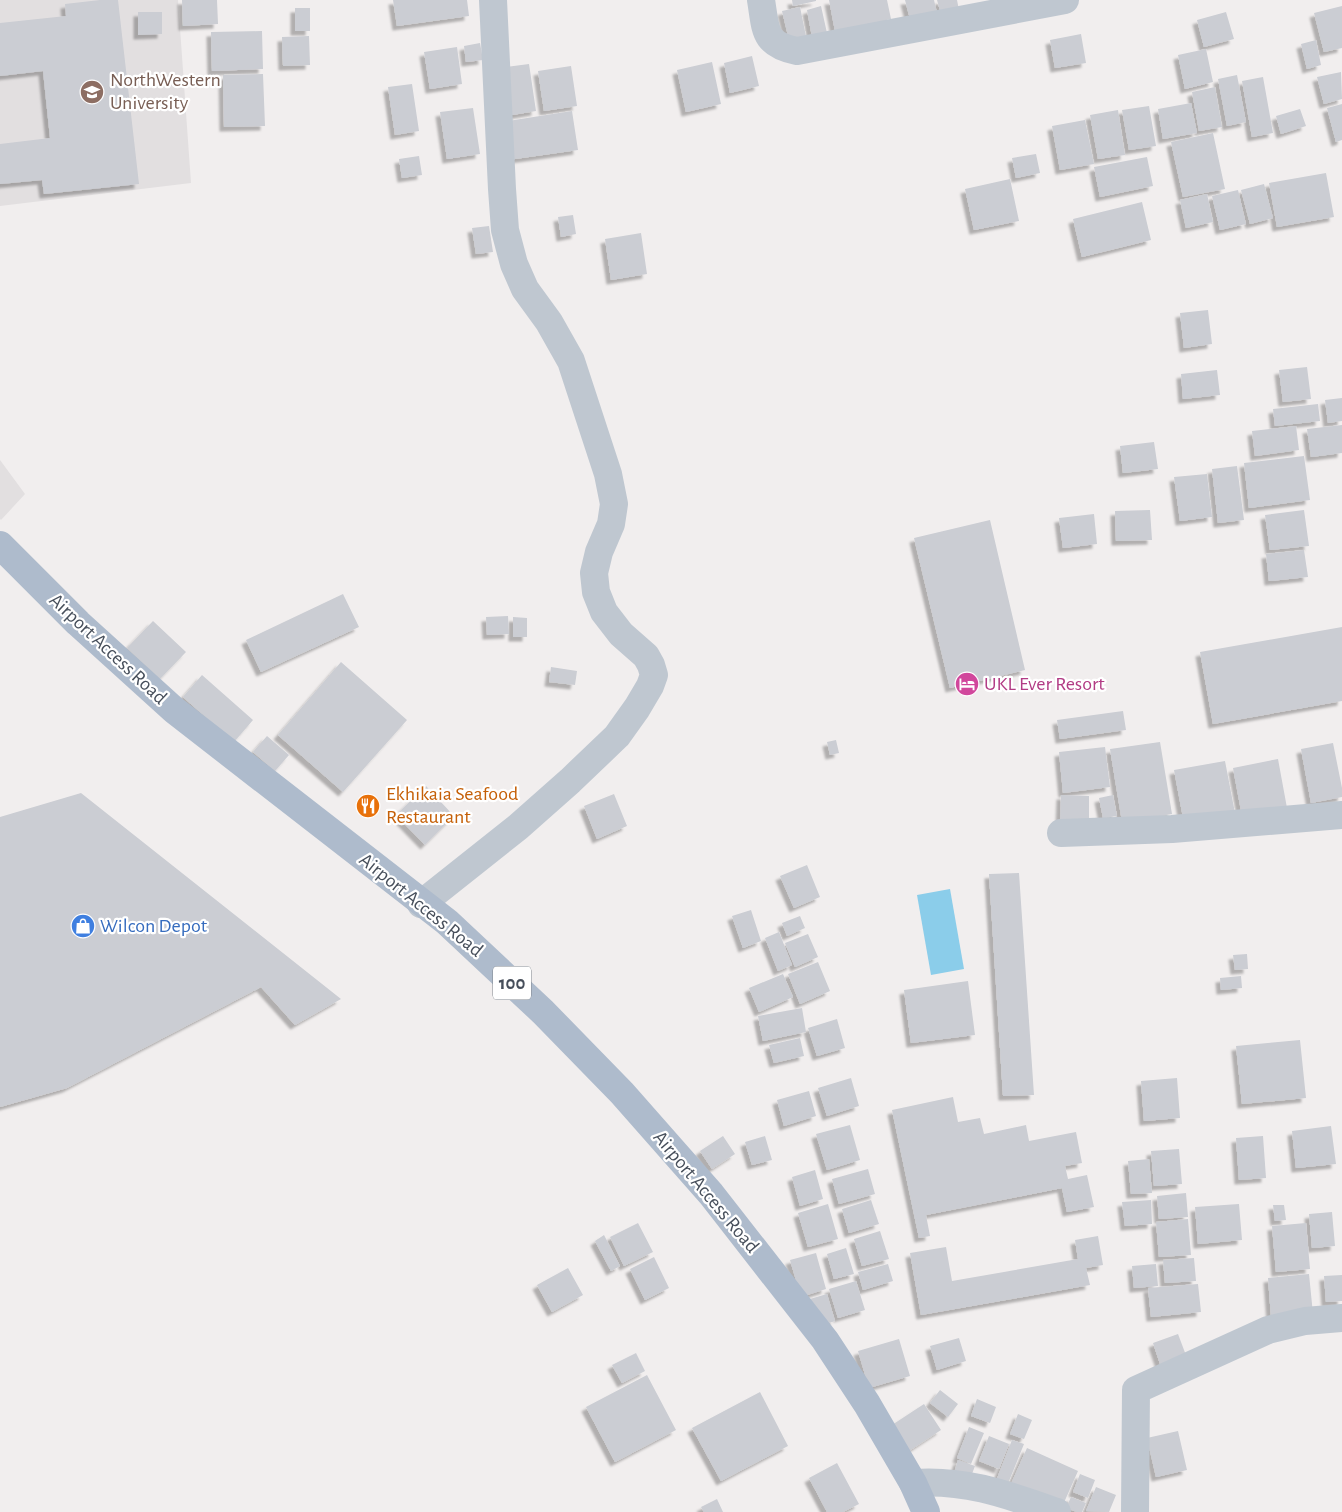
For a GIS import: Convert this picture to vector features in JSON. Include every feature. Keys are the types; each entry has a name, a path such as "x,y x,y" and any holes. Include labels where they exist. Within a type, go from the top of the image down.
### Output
{"main road":[{"name":"Airport Access Road","path":"0,545 78,623 174,710 447,922 543,1012 622,1093 711,1194 825,1340 867,1404 913,1483 926,1512"}],"street":[{"path":"422,904 518,827 617,736 637,708 650,686 654,674 646,656 621,634 604,612 596,592 594,573 599,552 611,524 614,504 608,474 571,361 549,322 525,289 514,264 505,230 493,0"},
{"path":"761,0 766,31 771,40 782,48 797,51 1065,0"},
{"path":"1061,833 1172,829 1342,815"},
{"path":"1135,1512 1136,1390 1268,1330 1305,1321 1342,1318"},
{"path":"913,1483 936,1481 968,1485 998,1492 1057,1512"}],"shaded area":[{"name":"NorthWestern University","path":"0,0 178,0 191,183 0,206"},
{"path":"0,460 25,494 1,520 0,519"}],"water":[{"path":"950,889 964,969 931,975 917,895"}],"building":[{"path":"118,0 139,184 44,194 42,180 0,184 0,144 50,138 43,71 0,76 0,23 66,16 65,4"},
{"path":"182,0 217,0 218,24 183,26"},
{"path":"393,0 467,0 469,16 397,26"},
{"path":"792,0 816,0 816,1 793,6"},
{"path":"829,0 887,0 891,19 835,31"},
{"path":"905,0 934,0 937,13 910,19"},
{"path":"937,0 957,0 959,10 941,14"},
{"path":"821,6 827,33 812,37 807,10"},
{"path":"1342,6 1342,48 1324,52 1314,13"},
{"path":"800,7 807,41 790,44 782,11"},
{"path":"295,8 310,8 310,31 295,31"},
{"path":"138,12 162,12 162,34 138,35"},
{"path":"1226,12 1234,39 1204,47 1197,20"},
{"path":"262,31 263,69 212,71 211,32"},
{"path":"1081,34 1086,63 1055,68 1050,40"},
{"path":"309,36 310,65 283,66 282,37"},
{"path":"1316,40 1321,65 1307,69 1301,44"},
{"path":"480,43 483,60 466,62 464,46"},
{"path":"457,47 462,84 430,89 424,52"},
{"path":"1206,49 1213,82 1185,89 1178,55"},
{"path":"752,56 759,86 730,93 724,63"},
{"path":"712,62 721,104 686,112 677,70"},
{"path":"529,64 536,111 506,116 499,68"},
{"path":"571,66 577,106 544,111 538,71"},
{"path":"1341,72 1342,99 1324,104 1317,77"},
{"path":"263,74 265,126 224,127 223,75"},
{"path":"1237,75 1246,122 1227,126 1218,79"},
{"path":"1263,77 1273,133 1252,137 1242,81"},
{"path":"412,84 419,131 395,135 388,87"},
{"path":"1215,87 1222,127 1199,131 1192,92"},
{"path":"1191,103 1197,133 1163,139 1158,109"},
{"path":"1342,104 1342,140 1336,142 1327,108"},
{"path":"1149,106 1156,146 1129,150 1122,110"},
{"path":"473,108 480,154 447,159 440,112"},
{"path":"1300,109 1306,126 1281,134 1276,116"},
{"path":"1118,110 1125,155 1098,159 1090,115"},
{"path":"572,111 578,150 508,160 502,122"},
{"path":"1085,120 1094,164 1060,170 1052,126"},
{"path":"1213,133 1225,189 1183,197 1171,142"},
{"path":"1036,154 1040,173 1016,178 1012,158"},
{"path":"419,156 422,175 402,178 399,159"},
{"path":"1147,157 1153,186 1100,197 1094,167"},
{"path":"1326,173 1334,217 1277,227 1269,183"},
{"path":"1010,179 1019,221 974,230 965,189"},
{"path":"1264,184 1273,218 1250,224 1241,190"},
{"path":"1238,190 1246,224 1220,230 1212,196"},
{"path":"1207,194 1213,222 1186,228 1180,200"},
{"path":"1142,202 1151,240 1082,257 1073,219"},
{"path":"573,215 576,234 561,237 558,217"},
{"path":"489,226 493,252 476,254 472,228"},
{"path":"641,233 647,274 611,280 605,239"},
{"path":"1208,310 1212,344 1184,348 1180,313"},
{"path":"1307,367 1311,399 1283,402 1279,370"},
{"path":"1217,370 1220,395 1183,399 1181,374"},
{"path":"1342,398 1342,421 1328,423 1325,400"},
{"path":"1318,404 1320,421 1275,426 1273,409"},
{"path":"1342,425 1342,453 1311,457 1307,429"},
{"path":"1296,426 1299,450 1255,456 1252,431"},
{"path":"1154,442 1158,469 1123,473 1120,446"},
{"path":"1304,456 1310,500 1249,508 1244,463"},
{"path":"1237,466 1244,520 1218,523 1212,469"},
{"path":"1207,474 1212,517 1180,521 1174,477"},
{"path":"1150,510 1152,540 1116,541 1115,511"},
{"path":"1304,510 1309,546 1270,550 1265,515"},
{"path":"1094,514 1097,544 1063,548 1059,518"},
{"path":"990,520 1025,670 950,688 914,538"},
{"path":"1304,550 1308,577 1269,581 1266,554"},
{"path":"343,594 359,627 261,672 246,640"},
{"path":"508,616 509,634 487,635 486,617"},
{"path":"513,617 527,618 527,637 513,637"},
{"path":"153,621 186,652 160,679 127,648"},
{"path":"1342,627 1342,701 1213,724 1200,652"},
{"path":"341,662 407,720 343,792 278,735"},
{"path":"551,667 577,671 575,685 549,682"},
{"path":"202,675 253,720 234,742 183,697"},
{"path":"1123,711 1126,730 1060,739 1057,720"},
{"path":"267,736 289,755 275,771 253,752"},
{"path":"836,740 839,753 830,755 827,742"},
{"path":"1160,742 1172,814 1122,822 1110,749"},
{"path":"1333,743 1342,797 1311,803 1301,749"},
{"path":"1105,747 1110,787 1063,793 1059,752"},
{"path":"1278,759 1287,808 1242,816 1233,768"},
{"path":"1225,761 1235,813 1184,823 1174,770"},
{"path":"426,786 454,816 425,845 396,815"},
{"path":"81,793 341,999 295,1025 261,987 67,1088 0,1107 0,817"},
{"path":"614,794 627,826 597,839 584,806"},
{"path":"1061,795 1089,796 1089,824 1060,823"},
{"path":"1113,795 1117,816 1103,818 1099,798"},
{"path":"807,865 820,897 794,908 780,876"},
{"path":"1019,873 1034,1095 1003,1096 989,874"},
{"path":"751,910 761,941 743,948 732,916"},
{"path":"800,916 805,928 787,936 782,923"},
{"path":"779,932 792,965 778,971 765,938"},
{"path":"808,934 818,957 795,967 785,943"},
{"path":"1247,954 1248,969 1235,970 1233,955"},
{"path":"818,962 830,991 800,1004 788,974"},
{"path":"783,974 793,997 759,1012 749,988"},
{"path":"1241,976 1242,988 1221,990 1220,978"},
{"path":"968,981 975,1035 911,1043 904,990"},
{"path":"802,1008 806,1032 763,1041 758,1016"},
{"path":"837,1019 845,1048 817,1056 808,1028"},
{"path":"800,1038 804,1056 774,1063 769,1045"},
{"path":"1300,1040 1306,1098 1242,1104 1236,1046"},
{"path":"851,1078 859,1106 827,1116 818,1088"},
{"path":"1177,1078 1180,1118 1144,1121 1141,1081"},
{"path":"809,1091 816,1116 784,1126 777,1100"},
{"path":"953,1097 958,1122 980,1118 984,1134 1026,1125 1029,1141 1076,1132 1082,1163 1065,1166 1068,1179 1087,1175 1094,1207 1067,1212 1062,1188 926,1215 930,1236 919,1238 892,1110"},
{"path":"850,1125 860,1160 827,1170 816,1134"},
{"path":"1331,1126 1336,1164 1296,1168 1292,1131"},
{"path":"723,1136 735,1154 712,1169 700,1151"},
{"path":"765,1136 772,1160 752,1165 745,1142"},
{"path":"1263,1136 1266,1178 1239,1180 1236,1138"},
{"path":"1179,1149 1182,1184 1154,1186 1151,1151"},
{"path":"1149,1159 1152,1193 1131,1194 1128,1161"},
{"path":"868,1169 875,1194 839,1204 832,1179"},
{"path":"815,1170 823,1199 800,1206 792,1177"},
{"path":"1186,1193 1188,1217 1159,1219 1157,1196"},
{"path":"871,1200 879,1224 849,1233 842,1209"},
{"path":"1151,1200 1152,1224 1125,1226 1122,1202"},
{"path":"828,1204 838,1239 808,1247 798,1213"},
{"path":"1239,1204 1242,1240 1198,1244 1195,1207"},
{"path":"1273,1205 1284,1205 1286,1220 1275,1221"},
{"path":"1332,1212 1335,1246 1312,1248 1309,1214"},
{"path":"1188,1219 1191,1255 1159,1257 1156,1222"},
{"path":"638,1223 653,1252 624,1266 610,1237"},
{"path":"1306,1223 1310,1269 1276,1272 1272,1226"},
{"path":"880,1231 889,1259 862,1266 854,1239"},
{"path":"604,1235 620,1266 611,1271 595,1241"},
{"path":"1098,1236 1103,1265 1086,1268 1090,1285 921,1315 910,1253 946,1247 952,1281 1078,1259 1075,1240"},
{"path":"846,1248 854,1274 834,1279 827,1254"},
{"path":"816,1253 826,1289 801,1297 790,1260"},
{"path":"654,1257 669,1288 645,1300 630,1269"},
{"path":"1194,1258 1196,1281 1165,1283 1163,1260"},
{"path":"888,1264 893,1281 863,1290 858,1272"},
{"path":"1156,1264 1158,1286 1134,1288 1132,1266"},
{"path":"568,1268 583,1295 552,1312 537,1285"},
{"path":"1309,1274 1313,1314 1271,1317 1268,1278"},
{"path":"1342,1275 1342,1301 1326,1302 1324,1276"},
{"path":"856,1281 865,1310 838,1318 829,1289"},
{"path":"1198,1284 1201,1312 1151,1317 1148,1288"},
{"path":"827,1294 835,1321 823,1325 803,1301"},
{"path":"1178,1334 1187,1358 1161,1367 1153,1343"},
{"path":"959,1338 966,1361 937,1370 930,1346"},
{"path":"899,1339 910,1376 869,1388 858,1351"},
{"path":"636,1353 645,1371 622,1383 612,1365"},
{"path":"647,1375 676,1430 615,1462 586,1407"},
{"path":"940,1390 958,1404 948,1417 930,1403"},
{"path":"760,1392 788,1446 721,1481 692,1428"},
{"path":"977,1399 996,1407 990,1423 971,1416"},
{"path":"924,1404 941,1430 909,1451 892,1425"},
{"path":"1018,1414 1032,1420 1024,1439 1010,1434"},
{"path":"969,1427 984,1433 971,1464 957,1458"},
{"path":"1178,1431 1187,1470 1156,1477 1147,1438"},
{"path":"989,1436 1009,1444 999,1469 979,1461"},
{"path":"1012,1440 1024,1444 1007,1486 996,1481"},
{"path":"1027,1448 1078,1471 1062,1507 1011,1484"},
{"path":"958,1460 975,1466 970,1479 954,1473"},
{"path":"837,1463 859,1504 843,1512 827,1512 809,1478"},
{"path":"1080,1474 1095,1480 1088,1498 1073,1492"},
{"path":"1096,1487 1116,1495 1109,1512 1086,1511"},
{"path":"1071,1497 1086,1503 1082,1512 1066,1508"},
{"path":"717,1499 723,1512 704,1512 701,1507"}],"place":[{"name":"NorthWestern University","path":"92,92"},
{"name":"UKL Ever Resort","path":"967,684"},
{"name":"Ekhikaia Seafood Restaurant","path":"368,806"},
{"name":"Wilcon Depot","path":"83,926"}]}
